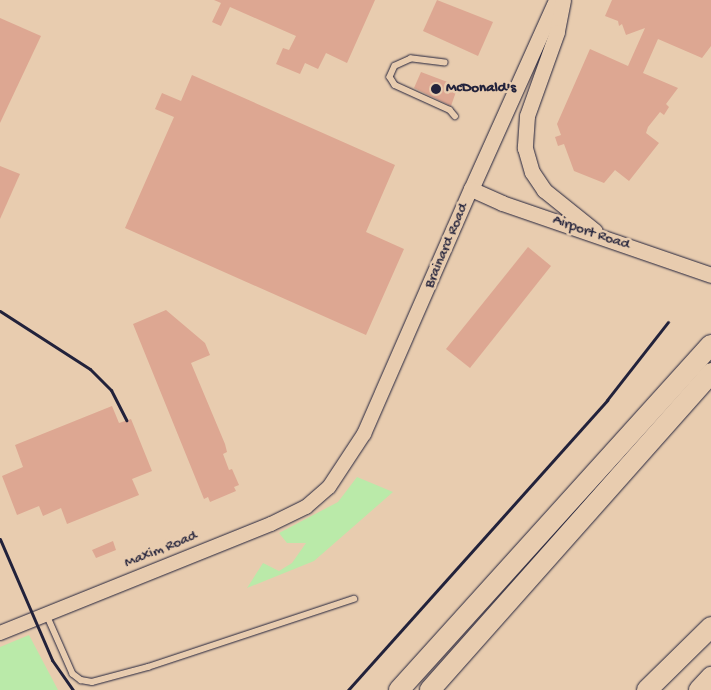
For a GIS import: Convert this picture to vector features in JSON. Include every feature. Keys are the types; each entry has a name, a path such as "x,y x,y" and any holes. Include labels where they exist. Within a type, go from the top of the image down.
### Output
{"highway":[{"path":"399,690 711,345"},
{"path":"430,690 711,373"},
{"path":"695,391 711,377"},
{"path":"647,690 711,627"},
{"path":"699,690 711,677"}],"main road":[{"name":"Brainard Road","path":"471,189 556,0"},
{"path":"563,0 557,32 527,116 525,151 532,172 544,190 599,236"},
{"name":"Airport Road","path":"471,189 502,203 711,275"}],"street":[{"name":"Brainard Road","path":"329,487 364,434 471,189"},
{"name":"Maxim Road","path":"0,633 271,524 306,507 329,487"}],"lane":[{"path":"444,63 411,59 395,66 390,77 394,85 450,110 455,116"},
{"path":"47,614 73,674 81,680 92,682 354,599"}],"green space":[{"path":"357,477 393,492 314,561 247,588 263,563 279,571 292,563 306,543 287,543 279,533 338,502"},
{"path":"29,635 58,690 0,690 0,647"}],"building":[{"path":"214,0 375,0 347,63 326,53 318,69 305,63 300,74 276,64 283,48 289,50 296,36 230,7 221,26 212,22 221,3"},
{"path":"437,0 493,22 478,56 423,31"},
{"path":"612,0 711,0 711,46 702,58 658,39 643,73 678,88 666,104 669,107 664,115 660,112 648,127 646,133 659,143 629,181 615,170 604,183 574,171 564,144 558,146 555,137 561,135 557,124 590,49 628,66 645,28 626,35 622,24 619,26 618,21 605,16"},
{"path":"0,18 41,36 0,123"},
{"name":"McDonald's","path":"421,72 458,86 451,106 414,88"},
{"path":"192,75 395,165 366,232 404,249 366,335 125,228 174,117 155,109 162,93 181,101"},
{"path":"0,166 20,174 0,219"},
{"path":"528,247 551,266 470,368 446,349"},
{"path":"166,310 205,343 210,355 191,363 225,444 227,452 223,454 229,470 232,469 239,485 234,487 236,491 210,502 208,497 204,499 133,324"},
{"path":"112,406 119,423 131,419 152,471 132,479 139,495 67,524 61,508 43,516 39,506 17,515 2,476 23,467 15,445"},
{"path":"113,541 116,550 96,558 92,550"}],"railway":[{"path":"0,311 90,369 111,390 126,420"},
{"path":"348,690 607,400 668,322"},
{"path":"0,539 52,660 73,690"}],"place":[{"name":"McDonald's","path":"436,89"}]}
